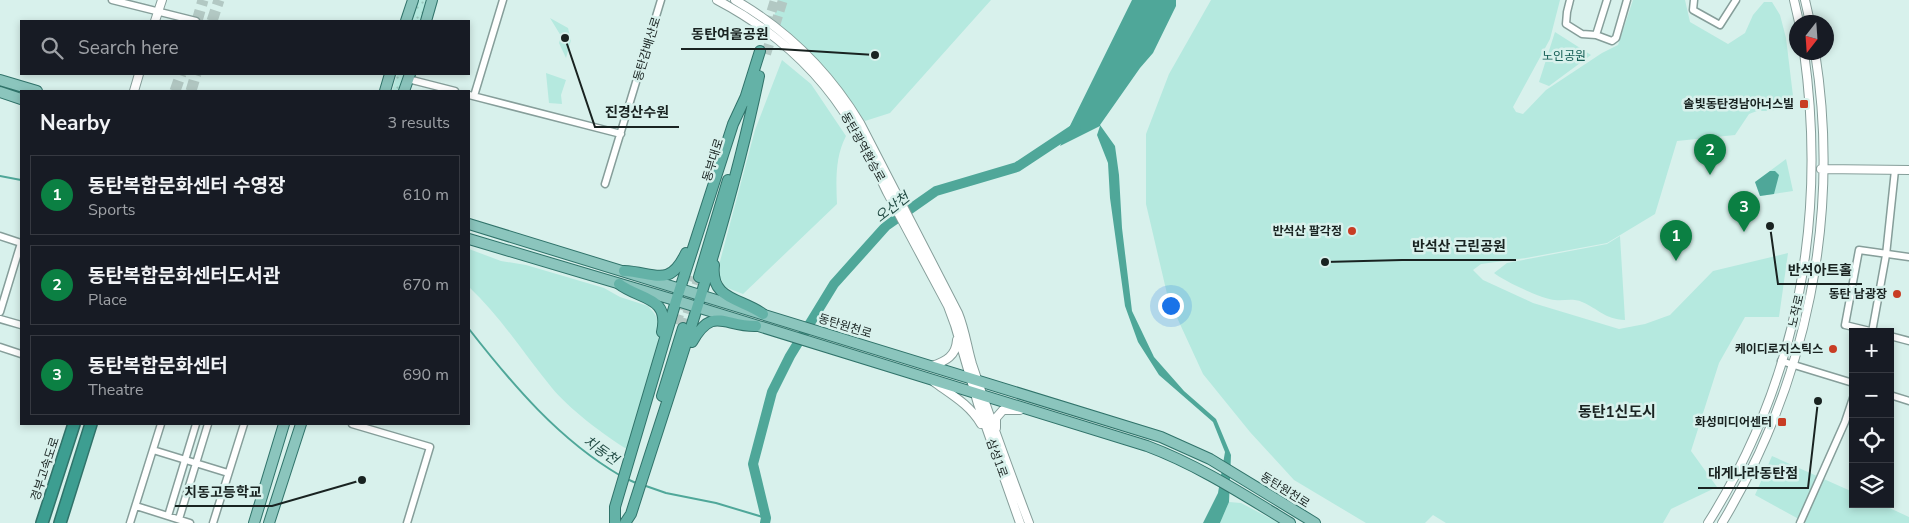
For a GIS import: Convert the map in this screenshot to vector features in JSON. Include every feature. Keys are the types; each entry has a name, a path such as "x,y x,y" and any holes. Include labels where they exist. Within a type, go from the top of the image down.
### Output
{"highway":[{"name":"동부대로","path":"763,52 759,76 695,277 746,96 763,52"},
{"path":"639,457 684,350 698,308 745,144 759,76"},
{"path":"639,457 663,345 676,301 733,124 746,96"},
{"path":"624,271 637,271 654,276 668,275 680,266 699,230"},
{"path":"719,238 713,274 716,285 726,296 751,305 763,314"},
{"path":"619,284 630,292 651,299 661,308 664,314 661,337 663,345"},
{"path":"684,350 690,346 700,328 707,323 721,320 742,326 756,326"},
{"path":"615,523 623,514 680,326"},
{"name":"경부고속도로","path":"42,523 74,425"},
{"path":"60,523 91,425"}],"main road":[{"path":"406,20 413,0"},
{"path":"426,20 432,0"},
{"path":"385,90 390,75"},
{"path":"404,90 409,76"},
{"path":"0,80 33,90"},
{"path":"0,92 20,99"},
{"name":"동탄원천로","path":"470,224 1148,433 1210,459 1315,523"},
{"name":"동탄원천로","path":"470,239 1147,446 1180,459 1209,474 1290,523"},
{"path":"254,523 284,425"},
{"path":"269,523 301,425"}],"street":[{"path":"112,0 192,20"},
{"path":"155,20 162,0"},
{"path":"503,0 471,96 621,134"},
{"name":"동탄감배산로","path":"605,184 662,0"},
{"name":"동탄광역환승로","path":"717,0 764,29 805,64 841,108 875,161 964,326 974,379"},
{"name":"동탄광역환승로","path":"735,0 778,28 820,68 845,99 860,123 875,161"},
{"path":"1570,0 1566,24 1582,34 1596,35 1612,41 1616,38 1627,0"},
{"path":"1596,35 1607,0"},
{"path":"1694,0 1693,10 1720,25 1736,0"},
{"path":"1794,0 1797,15"},
{"path":"1805,0 1808,15"},
{"name":"노작로","path":"1708,523 1731,484 1749,447 1766,406 1792,329 1802,280 1811,206 1813,169 1812,132 1805,60"},
{"name":"노작로","path":"1722,523 1760,452 1778,409 1802,332 1812,288 1822,207 1824,169 1823,132 1816,60"},
{"path":"134,90 139,75"},
{"path":"409,76 452,90"},
{"path":"1812,132 1818,136 1823,132"},
{"path":"1813,169 1909,170"},
{"path":"1874,328 1886,255 1896,170"},
{"path":"1811,206 1816,204 1822,207"},
{"path":"0,236 20,243"},
{"path":"0,312 20,246"},
{"path":"1859,328 1845,324 1858,250 1909,257"},
{"name":"동탄광역환승로","path":"940,283 956,325 978,394"},
{"path":"0,319 20,326"},
{"path":"932,366 947,359 956,349 956,325"},
{"path":"1792,329 1796,333 1802,332"},
{"path":"1894,337 1909,341"},
{"path":"0,347 20,354"},
{"path":"1781,361 1849,382"},
{"path":"930,380 973,412 994,439"},
{"name":"삼성1로","path":"978,394 1020,523"},
{"path":"1894,396 1909,401"},
{"path":"994,439 996,418 1003,410 1033,411"},
{"path":"1801,521 1849,410"},
{"path":"130,523 161,425"},
{"path":"168,516 196,425"},
{"path":"179,520 208,425"},
{"path":"213,523 244,425"},
{"path":"355,425 430,448 408,523"},
{"name":"삼성1로","path":"994,439 1029,523"},
{"path":"153,450 228,473"},
{"path":"136,506 190,523"}],"green space":[{"path":"418,0 427,0 422,20 412,20"},
{"path":"779,0 991,0 890,113 865,121 834,80 773,20"},
{"path":"1211,0 1560,0 1550,39 1513,107 1516,112 1523,114 1546,90 1602,53 1618,45 1633,0 1685,0 1690,22 1728,44 1745,33 1753,15 1764,2 1772,2 1780,15 1786,38 1793,96 1787,105 1772,111 1757,111 1749,114 1735,135 1677,141 1655,214 1607,243 1481,264 1473,270 1483,280 1533,303 1619,329 1645,324 1670,315 1713,271 1788,253 1779,317 1745,317 1719,363 1691,451 1717,487 1671,509 1663,523 1446,523 1433,515 1425,523 1366,523 1294,480 1250,432 1203,374 1168,298 1146,204 1146,134 1169,74"},
{"path":"550,18 568,28 571,40 566,58 559,43 561,36"},
{"name":"노인공원","path":"1555,32 1591,55 1549,86 1539,82"},
{"path":"782,60 811,84 846,136 838,161 837,204 743,294 725,287 720,277 719,265 755,130"},
{"path":"546,73 566,80 561,95 562,104 549,103"},
{"path":"397,75 407,75 402,90 392,90"},
{"path":"1786,159 1793,191 1760,196 1755,182"},
{"path":"1620,236 1625,320 1607,316 1579,301 1549,299 1514,285 1494,273 1507,263 1607,244"},
{"path":"470,249 501,261 526,265 604,288 620,297 648,306 660,323 658,346 627,449 587,421 558,395 481,299 470,288"},
{"path":"1772,456 1849,490 1849,508 1890,508 1909,517 1909,523 1806,523 1755,495"},
{"path":"1229,502 1241,503 1279,523 1220,523"}],"shaded area":[{"path":"1132,0 1176,0 1176,6 1153,53 1140,68 1100,125 1115,146 1132,311 1154,357 1184,391 1216,419 1231,455 1229,502 1220,523 1203,523 1218,493 1225,452 1213,422 1159,375 1138,342 1125,306 1110,198 1108,163 1097,135 1100,126 1060,146"},
{"path":"1770,171 1775,171 1779,175 1774,194 1760,196 1755,182"}],"waterway":[{"name":"오산천","path":"765,523 766,518 753,464 772,392 790,356 834,284 886,226 936,191 1017,167 1076,128"},
{"name":"치동천","path":"0,176 20,180"},
{"name":"치동천","path":"470,330 538,410 577,446 621,476"},
{"name":"치동천","path":"627,479 636,483"},
{"name":"치동천","path":"643,485 666,493 716,503 766,518"}],"tunnel":[{"path":"197,20 203,0"},
{"path":"212,20 219,0"},
{"path":"763,40 775,0"},
{"path":"766,54 783,0"},
{"path":"175,90 181,75"},
{"path":"191,90 196,75"},
{"path":"676,324 691,276"},
{"path":"683,328 699,277"}],"place":[{"name":"진경산수원","path":"565,38"},
{"name":"동탄여울공원","path":"875,55"},
{"name":"솔빛동탄경남아너스빌","path":"1804,104"},
{"name":"동탄복합문화센터도서관","path":"1710,175"},
{"name":"반석아트홀","path":"1770,226"},
{"name":"반석산 팔각정","path":"1352,231"},
{"name":"동탄복합문화센터","path":"1744,232"},
{"name":"동탄복합문화센터 수영장","path":"1676,261"},
{"name":"반석산 근린공원","path":"1325,262"},
{"name":"동탄 남광장","path":"1897,294"},
{"name":"케이디로지스틱스","path":"1833,349"},
{"name":"대게나라동탄점","path":"1818,401"},
{"name":"화성미디어센터","path":"1782,422"},
{"name":"치동고등학교","path":"362,480"}],"district":[{"name":"동탄1신도시","path":"1617,412"}]}
